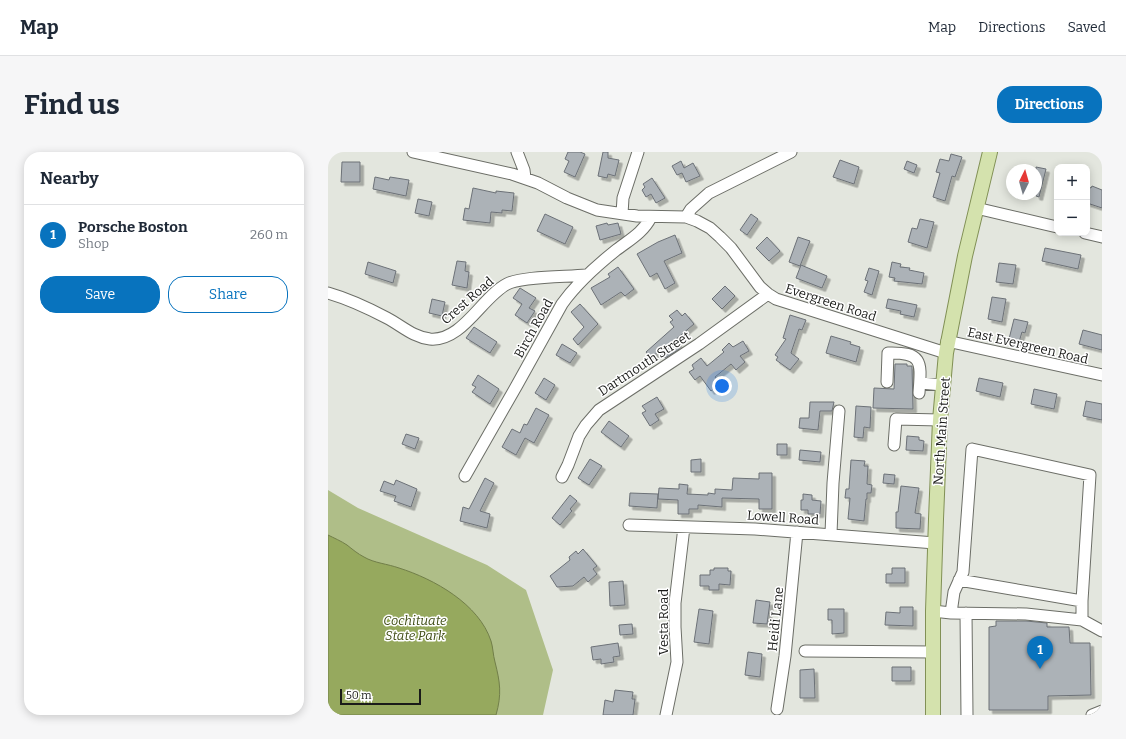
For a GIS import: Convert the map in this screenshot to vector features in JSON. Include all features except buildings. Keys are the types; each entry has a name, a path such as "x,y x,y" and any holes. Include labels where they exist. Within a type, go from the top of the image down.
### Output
{"main road":[{"name":"North Main Street","path":"933,715 935,543 940,420 946,347 976,208 990,152"}],"street":[{"name":"Evergreen Road","path":"413,152 525,178 584,205 608,212 651,217 686,217 710,228 731,248 760,287 768,294 783,302 946,347"},
{"path":"517,152 524,170 525,178"},
{"path":"622,214 623,198 638,152"},
{"path":"686,217 691,209 709,193 791,152"},
{"path":"976,208 1054,226"},
{"name":"Birch Road","path":"465,476 562,304 586,276 617,249 638,235 648,224 651,217"},
{"path":"1090,234 1102,237"},
{"name":"Crest Road","path":"328,293 375,311 412,334 423,338 433,339 442,338 459,329 490,296 509,283 528,279 586,276"},
{"name":"Dartmouth Street","path":"562,476 568,465 578,436 599,410 699,344 768,294"},
{"name":"East Evergreen Road","path":"946,347 1102,375"},
{"path":"887,382 888,353 897,352 906,353 916,358 920,363 920,388 943,385"},
{"path":"831,534 839,411"},
{"path":"894,445 896,418 940,420"},
{"path":"951,613 954,592 963,572 972,449 1090,475 1082,620"},
{"name":"Lowell Road","path":"629,525 732,528 831,534 935,543"},
{"name":"Vesta Road","path":"666,715 677,662 675,603 684,527"},
{"name":"Heidi Lane","path":"777,709 785,656 798,532"},
{"path":"959,580 1082,601"},
{"path":"934,610 951,613 1026,614 1082,620 1102,631"},
{"path":"966,613 967,715"},
{"path":"805,651 933,652"},
{"path":"1092,715 1102,711"}],"green space":[{"name":"Cochituate State Park","path":"328,490 358,508 487,565 526,590 553,670 543,715 328,715"}],"shaded area":[{"name":"Cochituate State Park","path":"328,535 368,559 413,573 440,586 466,605 485,628 491,641 500,688 496,715 328,715"}],"place":[{"name":"Porsche Boston","path":"1040,669"}]}
